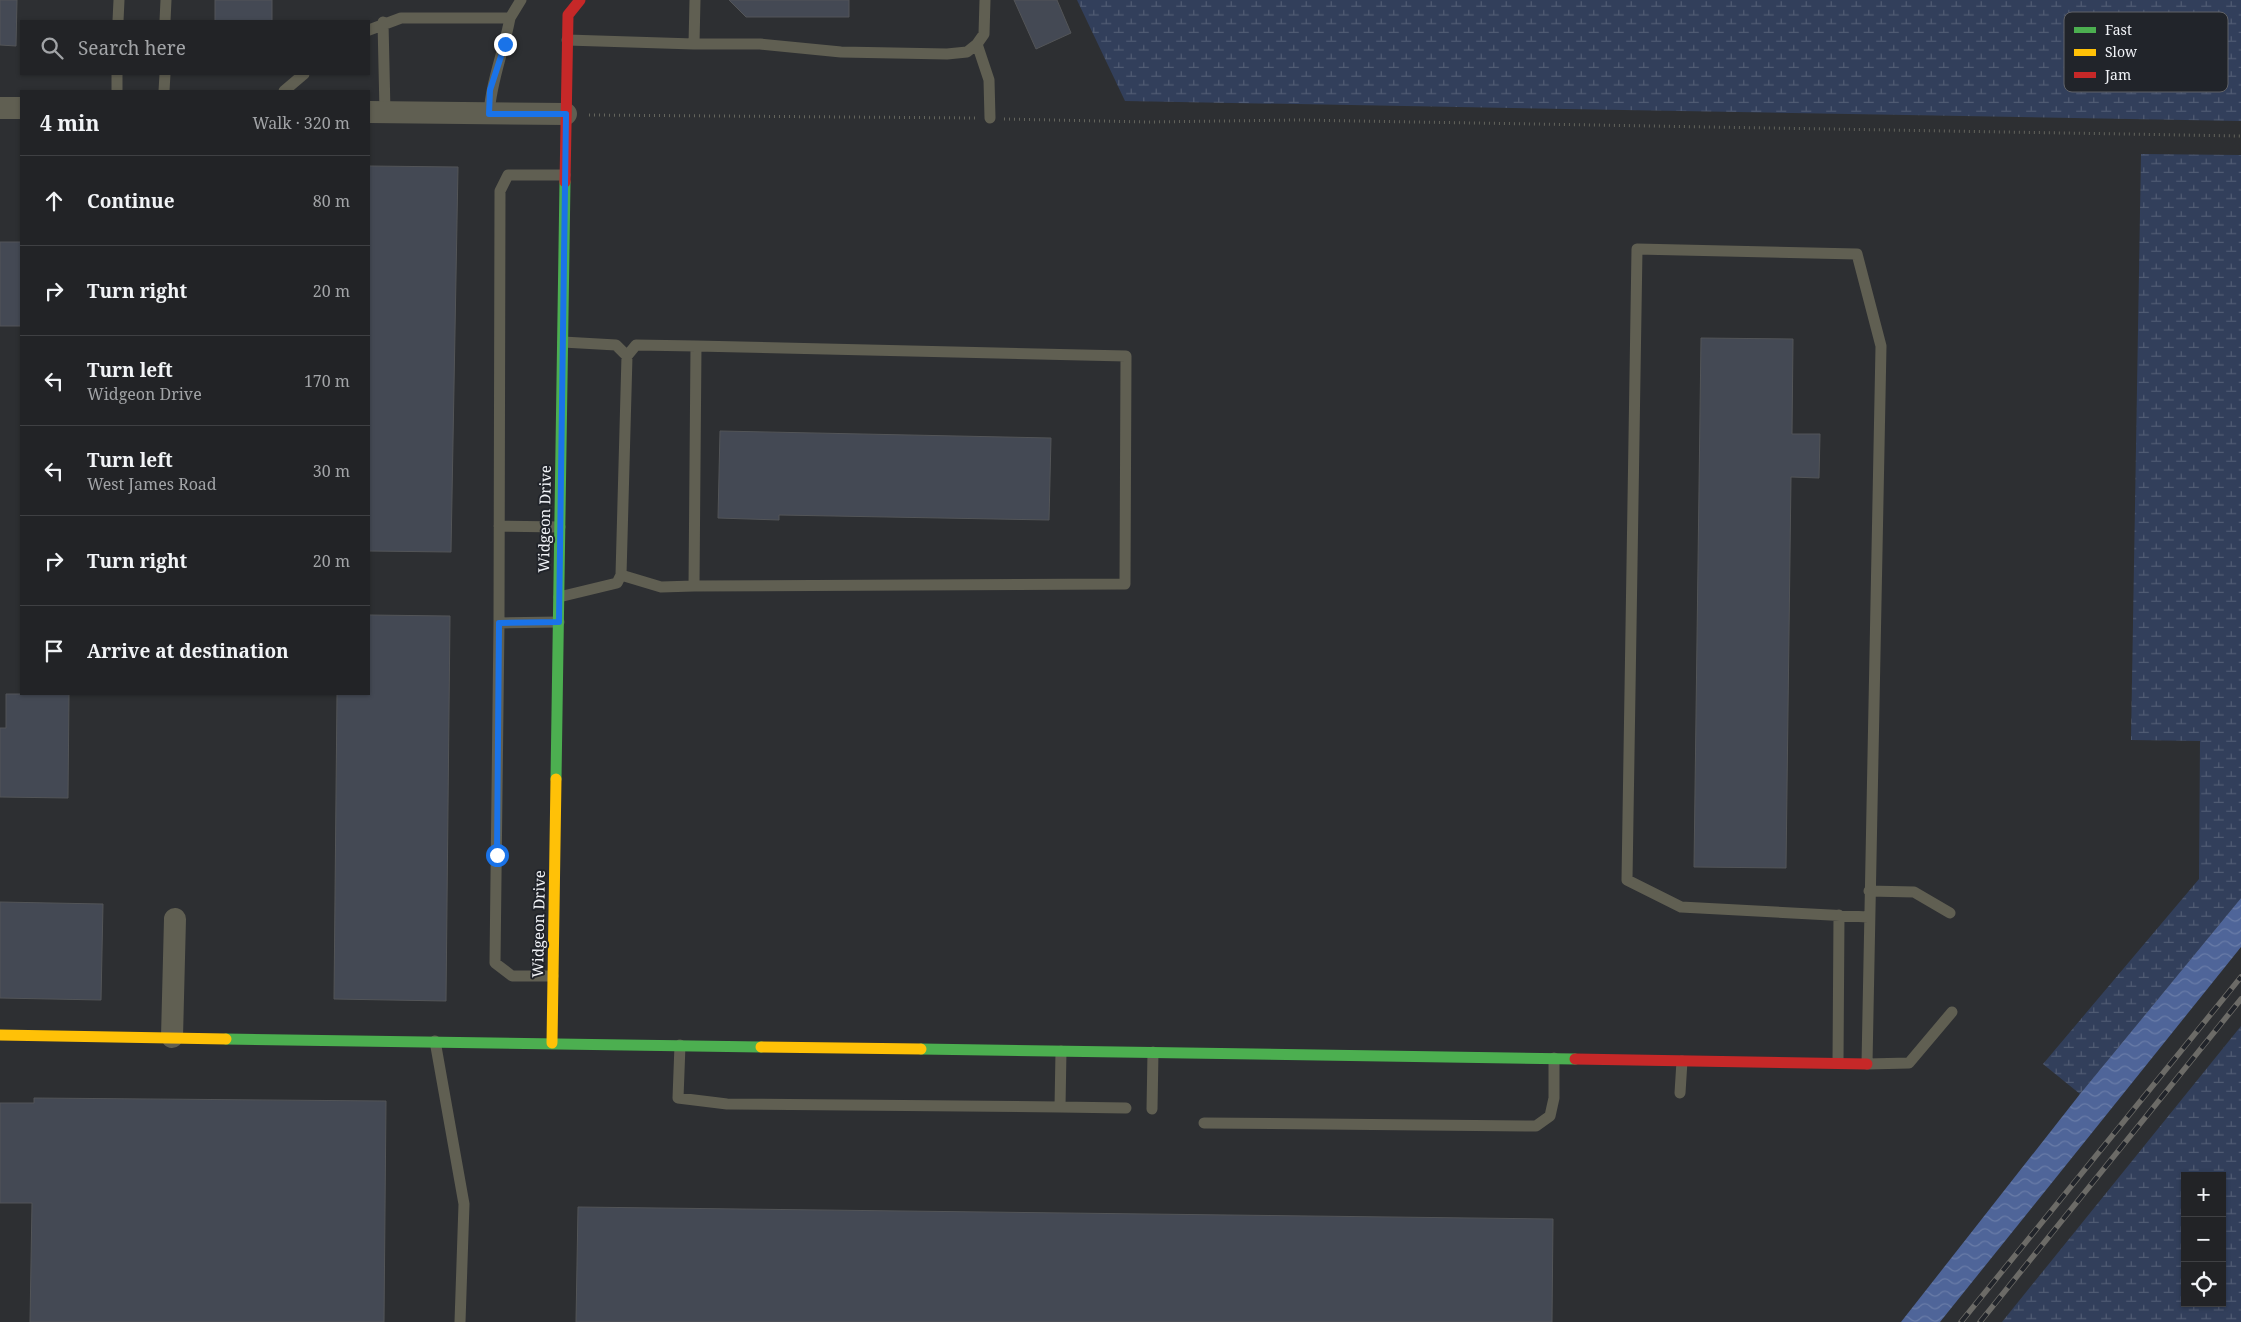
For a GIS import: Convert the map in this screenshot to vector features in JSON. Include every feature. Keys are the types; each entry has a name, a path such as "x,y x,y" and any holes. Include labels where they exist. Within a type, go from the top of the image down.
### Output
{"street":[{"name":"Widgeon Drive","path":"552,1043 568,15 580,0"},
{"path":"0,108 20,108"},
{"path":"377,112 566,114"},
{"path":"172,1037 174,919"},
{"path":"0,1035 680,1044 1867,1064"}],"lane":[{"path":"118,0 118,20"},
{"path":"166,0 166,20"},
{"path":"489,114 490,90 505,44 510,18 521,0"},
{"path":"694,44 695,0"},
{"path":"568,40 760,44 841,52 947,54 967,52 977,44 984,34 985,0"},
{"path":"370,29 383,22 400,18 510,18"},
{"path":"377,112 383,22"},
{"path":"977,44 989,80 990,118"},
{"path":"117,75 117,90"},
{"path":"164,90 165,75"},
{"path":"285,90 303,75"},
{"path":"554,976 512,976 496,963 500,191 508,175 565,175"},
{"path":"1868,917 1681,907 1627,880 1636,249 1857,254 1881,346 1868,917 1867,1064 1909,1063 1952,1012"},
{"path":"562,342 616,346 627,356"},
{"path":"559,597 617,583 621,576 627,356 636,345 1126,356 1125,584 661,587 621,576"},
{"path":"694,586 696,346"},
{"path":"499,526 560,527"},
{"path":"499,623 559,622"},
{"path":"1869,891 1914,892 1950,913"},
{"path":"1838,1063 1839,915"},
{"path":"435,1041 464,1204 460,1322"},
{"path":"680,1044 678,1098 727,1104 1126,1108"},
{"path":"1060,1107 1062,1051"},
{"path":"1152,1052 1152,1109"},
{"path":"1204,1123 1536,1126 1550,1116 1554,1098 1554,1058"},
{"path":"1680,1093 1682,1061"}],"path":[{"path":"566,114 990,118 1147,122 1328,121 2241,136"}],"green space":[{"path":"1077,0 2241,0 2241,121 1125,101"},
{"path":"2141,154 2241,155 2241,898 2080,1094 2043,1064 2199,879 2200,741 2131,740"},
{"path":"2241,1026 2241,1322 2002,1322"}],"water":[{"path":"2241,898 2241,947 1940,1322 1901,1322 2080,1094"}],"building":[{"path":"0,0 17,0 16,46 0,45"},
{"path":"215,0 272,0 272,20 215,20"},
{"path":"729,0 849,0 849,17 746,17"},
{"path":"1014,0 1057,0 1071,33 1036,49"},
{"path":"370,166 458,167 451,552 370,551"},
{"path":"0,242 20,242 20,326 0,326"},
{"path":"1701,338 1793,339 1792,434 1820,434 1819,478 1791,477 1786,868 1694,867"},
{"path":"720,431 1051,438 1049,520 779,515 779,520 718,518"},
{"path":"370,615 450,616 446,1001 334,999 337,695 370,695"},
{"path":"6,694 69,695 68,798 0,797 0,728 6,728"},
{"path":"0,902 103,904 101,1000 0,998"},
{"path":"34,1098 386,1101 384,1322 30,1322 32,1203 0,1203 0,1103 34,1103"},
{"path":"578,1207 1553,1219 1552,1322 576,1322"}],"railway":[{"path":"1961,1322 2241,977"},
{"path":"1980,1322 2241,999"}],"traffic: fast":[{"path":"556,779 565,182"},
{"path":"226,1039 761,1047"},
{"path":"921,1049 1575,1059"}],"traffic: slow":[{"path":"552,1043 556,779"},
{"path":"0,1035 226,1039"},
{"path":"761,1047 921,1049"}],"traffic: jam":[{"path":"565,182 568,15 580,0"},
{"path":"1575,1059 1867,1064"}],"route":[{"path":"497,855 499,623 559,622 566,114 489,114 490,90 505,44"}]}
